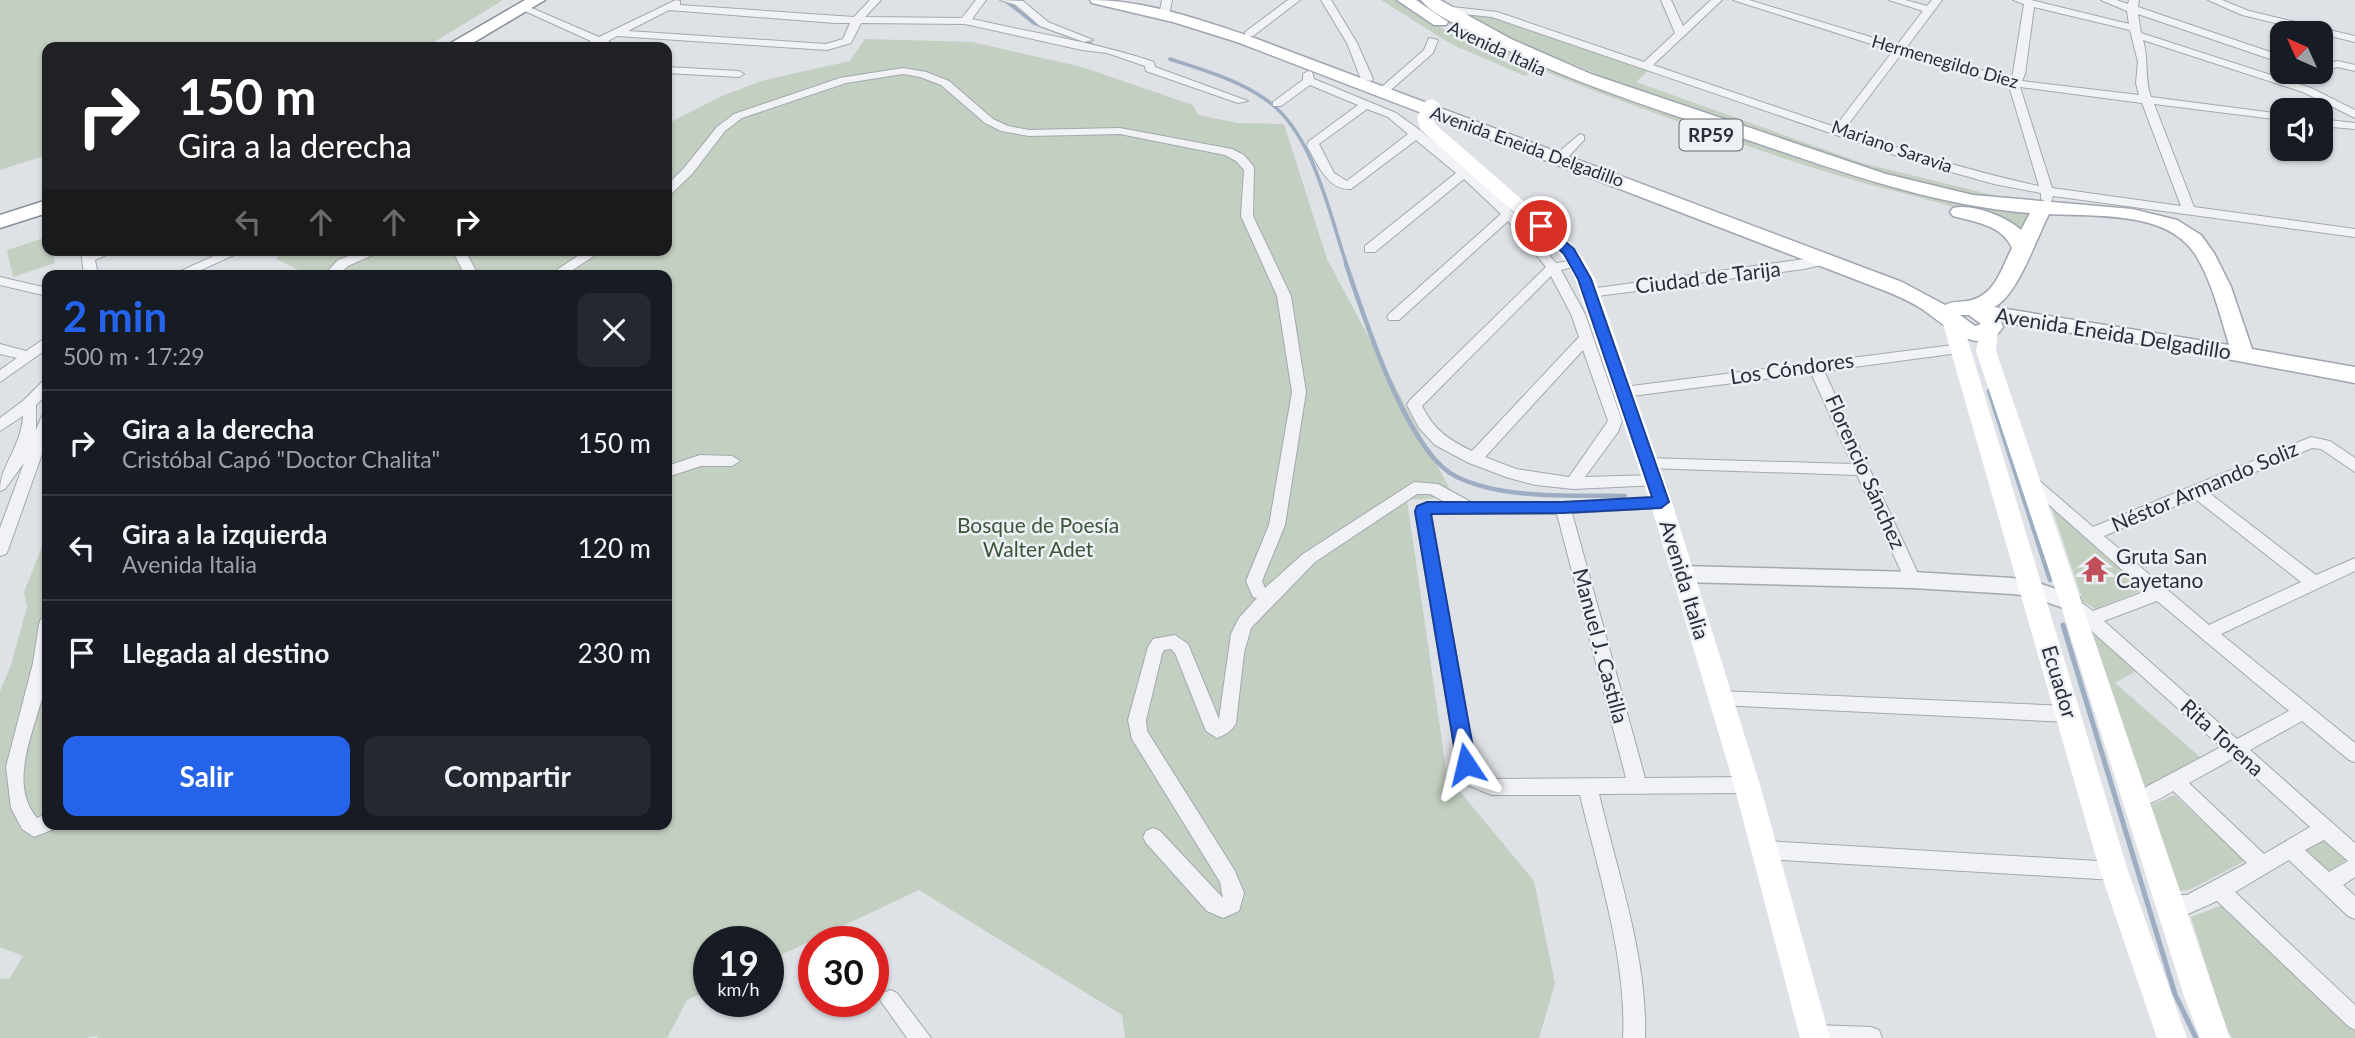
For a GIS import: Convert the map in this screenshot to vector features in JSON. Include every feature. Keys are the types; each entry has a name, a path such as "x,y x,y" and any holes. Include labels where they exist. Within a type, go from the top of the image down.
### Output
{"highway":[{"path":"452,42 527,3"},
{"path":"461,42 527,3"},
{"path":"0,214 42,201"},
{"path":"0,222 42,208"}],"main road":[{"path":"1098,0 1166,8 1311,74 1382,95 1429,115"},
{"path":"1120,0 1166,8 1249,34 1367,79 1382,95"},
{"name":"Avenida Italia","path":"1405,0 1483,45 1565,81 1819,172 1997,223 2018,235 2022,247"},
{"name":"Avenida Italia","path":"1436,4 1488,34 1585,76 1809,155 1948,196 2045,199"},
{"name":"Avenida Italia","path":"1429,115 1442,136 1559,242 1576,262 1590,293 1654,482 1747,785 1815,1037"},
{"name":"Avenida Eneida Delgadillo","path":"1429,115 1467,124 1971,318 2021,329 2193,356 2244,356 2355,375"},
{"name":"Avenida Eneida Delgadillo","path":"1429,115 1565,153 1903,279 1971,318"},
{"path":"1442,136 1454,125 1467,124"},
{"path":"1971,318 2001,291 2045,199"},
{"name":"RP59","path":"2045,199 2142,217 2183,230 2203,249 2244,356"},
{"name":"Ecuador","path":"1971,318 1961,349 2114,871 2172,1038"},
{"name":"Ecuador","path":"1971,318 1986,351 2030,481 2080,611 2134,799 2215,1038"}],"street":[{"path":"527,3 599,41 682,0"},
{"path":"612,33 822,47 847,41 857,20 876,0"},
{"path":"965,21 981,0"},
{"path":"1005,0 1019,3 1044,24 1150,64 1150,69 1242,101"},
{"path":"1249,34 1295,0"},
{"path":"1326,0 1352,43 1367,79"},
{"path":"1486,13 1489,0"},
{"path":"1666,0 1681,34"},
{"path":"1646,66 1717,0"},
{"name":"Hermenegildo Diez","path":"1738,0 2016,83 2270,116"},
{"path":"1894,0 1929,10"},
{"path":"1839,129 1937,0"},
{"path":"2106,0 2134,5 2270,56"},
{"path":"2213,0 2246,13 2355,39"},
{"path":"2045,199 2014,87 2020,74 2024,1 2136,32 2307,90 2355,115"},
{"name":"Mariano Saravia","path":"1436,4 1486,13 1839,129 1913,157 1998,181 2045,199 2189,210 2355,233"},
{"path":"2134,5 2143,64 2141,81 2146,101 2189,210"},
{"path":"666,7 857,20 965,21 1082,47 1109,50"},
{"path":"1429,115 1347,186 1329,175 1313,146 1314,142 1382,95 1429,51 1433,40"},
{"path":"2333,65 2355,68"},
{"path":"672,71 739,74"},
{"path":"672,186 688,171 721,128 738,116 844,80 903,71 922,74 945,83 989,121 1005,129 1029,133 1120,131 1228,152 1241,158 1250,170 1247,206 1250,224 1284,296 1299,392 1278,525 1254,581 1259,592 1269,596"},
{"path":"672,78 680,72"},
{"path":"1277,104 1311,74"},
{"path":"2307,90 2310,84"},
{"path":"1382,95 1392,115 1429,115"},
{"path":"1429,115 1465,172 1508,214 1553,268 1587,337 1615,421 1613,428 1573,483"},
{"path":"2333,123 2355,126"},
{"path":"1565,153 1580,138"},
{"path":"1370,249 1465,172"},
{"path":"1394,317 1508,214"},
{"path":"190,270 224,256"},
{"path":"335,270 343,263 361,256"},
{"path":"563,270 587,256"},
{"name":"Ciudad de Tarija","path":"1590,293 1826,260"},
{"path":"1576,262 1553,268 1479,337 1415,405 1430,435 1474,459 1525,479 1553,484 1654,482 1863,470"},
{"path":"0,281 42,291"},
{"path":"1474,459 1587,337"},
{"path":"0,377 42,346"},
{"path":"0,349 29,356"},
{"name":"Los Cóndores","path":"1624,392 1961,349"},
{"name":"Florencio Sánchez","path":"1815,366 1913,580"},
{"path":"0,426 42,391"},
{"path":"0,485 13,471 31,428 29,404"},
{"path":"0,550 42,434"},
{"name":"Néstor Armando Soliz","path":"2092,534 2311,442 2318,442 2355,466"},
{"path":"672,470 699,460 732,461"},
{"path":"2030,481 2159,593 2355,754"},
{"path":"1654,482 1563,508 1427,508 1423,511 1466,764 1474,779 1492,787 1747,785"},
{"path":"1153,837 1214,904 1223,908 1232,904 1232,886 1141,742 1138,720 1154,652 1159,644 1175,642 1182,649 1212,726 1217,730 1224,727 1227,723 1239,634 1269,596 1321,549 1414,488 1433,488 1468,508"},
{"path":"2196,491 2314,583"},
{"name":"Manuel J. Castilla","path":"1563,508 1637,784"},
{"path":"2208,633 2355,564"},
{"path":"1682,574 1913,580 2030,588 2080,611 2159,593"},
{"name":"Rita Torena","path":"2080,611 2355,855"},
{"path":"42,663 15,767 15,783 23,816 34,828 42,824"},
{"path":"1720,698 2068,714"},
{"path":"2134,799 2147,796 2303,712"},
{"path":"2175,781 2262,865"},
{"path":"1587,785 1631,971 1634,1038"},
{"path":"2171,905 2188,905 2219,890 2325,829"},
{"path":"2290,849 2355,909"},
{"path":"1766,850 2114,871"},
{"path":"2327,883 2355,867"},
{"path":"2219,890 2355,1019"},
{"path":"890,1000 920,1038"},
{"path":"1815,1037 1871,1038"}],"green space":[{"path":"0,0 503,0 434,42 42,42 42,157 0,170"},
{"path":"1381,0 1395,0 1472,46 1529,73 1525,76 1451,44"},
{"path":"1411,0 1424,0 1521,53 1861,176 2033,210 2021,235 1978,215 1772,154 1563,79 1469,36"},
{"path":"1458,13 1489,16 1649,70 1636,82 1862,163 2029,204 1930,186 1691,109 1535,48"},
{"name":"Bosque de Poesía Walter Adet","path":"865,39 972,42 1082,67 1193,105 1198,115 1238,123 1284,124 1327,259 1454,497 1407,500 1447,776 1534,881 1555,984 1539,1038 1125,1038 1122,1015 919,890 842,926 798,926 798,947 784,953 784,926 693,926 693,997 687,1000 667,1038 0,1038 0,979 10,978 23,956 0,947 0,692 11,665 27,607 24,592 42,547 42,830 672,830 672,270 299,270 276,259 279,256 672,256 672,121 722,96 765,80 850,61"},
{"path":"42,239 42,256 53,256 55,263 13,277 7,250"},
{"path":"2052,508 2145,589 2095,609 2083,601"},
{"path":"2092,633 2136,671 2115,683 2200,757 2147,787 2143,784"},
{"path":"2174,795 2245,861 2189,890 2178,891 2151,805"},
{"path":"2322,841 2330,843 2345,855 2345,861 2325,874 2304,851"},
{"path":"2225,904 2355,1029 2355,1038 2232,1038 2226,1029 2191,917"}],"waterway":[{"path":"1006,1 1034,23 1091,44"},
{"path":"1170,59 1243,86 1282,113 1296,131 1317,175 1347,266"},
{"path":"1346,264 1390,381 1421,441 1439,463 1457,477 1496,490 1540,495 1625,496"},
{"path":"1989,391 2050,580"},
{"path":"2063,625 2175,994 2196,1038"}],"place":[{"name":"Gruta San Cayetano","path":"2095,569"}],"route":[{"path":"1466,764 1423,511 1427,508 1563,508 1661,502 1585,279 1569,252 1541,226"}]}
